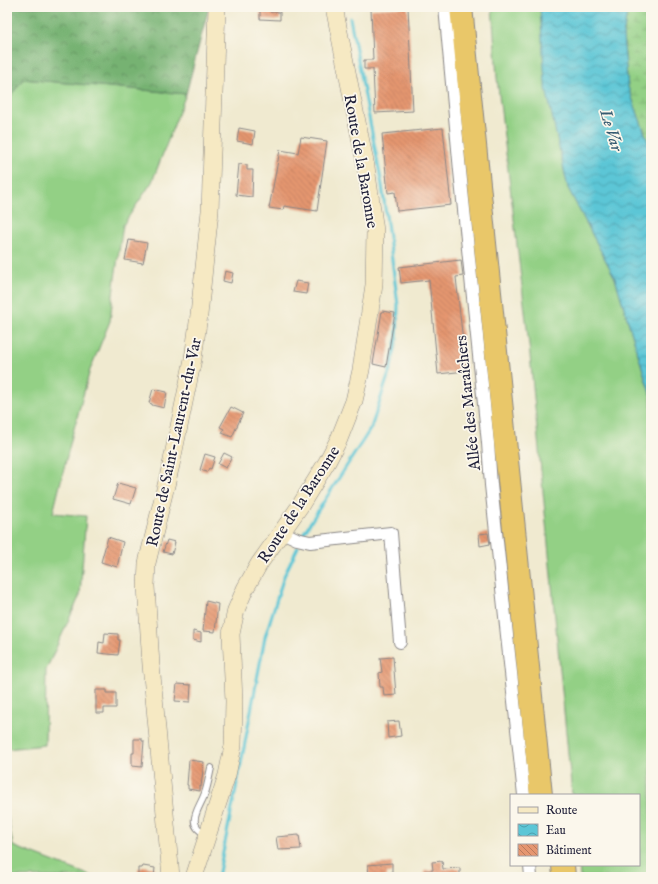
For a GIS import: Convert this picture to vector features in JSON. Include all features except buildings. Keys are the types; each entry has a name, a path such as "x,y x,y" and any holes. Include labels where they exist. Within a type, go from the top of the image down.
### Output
{"highway":[{"path":"461,7 541,794"},
{"path":"475,7 556,794"},
{"path":"548,866 550,877"},
{"path":"563,866 564,877"}],"main road":[{"name":"Route de Saint-Laurent-du-Var","path":"171,877 150,650 146,586 147,563 193,359 199,315 210,211 217,7"},
{"name":"Route de la Baronne","path":"194,877 229,770 233,746 234,701 231,634 236,610 245,589 259,564 300,506 327,462 347,420 362,370 374,285 375,231 366,167 334,7"}],"street":[{"name":"Allée des Maraîchers","path":"445,7 471,288 524,794"},
{"path":"282,532 296,539 310,542 391,533 400,642"},
{"path":"530,866 531,877"}],"lane":[{"path":"208,835 201,832 196,827 195,815 205,794 211,768"}],"green space":[{"path":"7,7 209,7 186,94 23,79 7,101"},
{"path":"492,7 540,7 546,84 568,188 615,278 651,397 651,877 580,877 579,866 640,866 640,794 572,794 529,345 497,78"},
{"path":"628,7 651,7 651,150 628,87 623,36"},
{"path":"23,79 186,94 152,182 123,225 110,321 90,370 53,513 86,516 80,595 46,670 45,745 7,749 7,101"},
{"path":"7,812 13,846 94,877 7,877"}],"water":[{"name":"Le Var","path":"540,7 628,7 623,36 628,87 651,150 651,397 615,278 568,188 545,84"}],"waterway":[{"path":"303,534 371,428 391,367 397,339 398,305 382,185 350,18"},
{"path":"218,877 265,637 284,576 298,547"}]}
